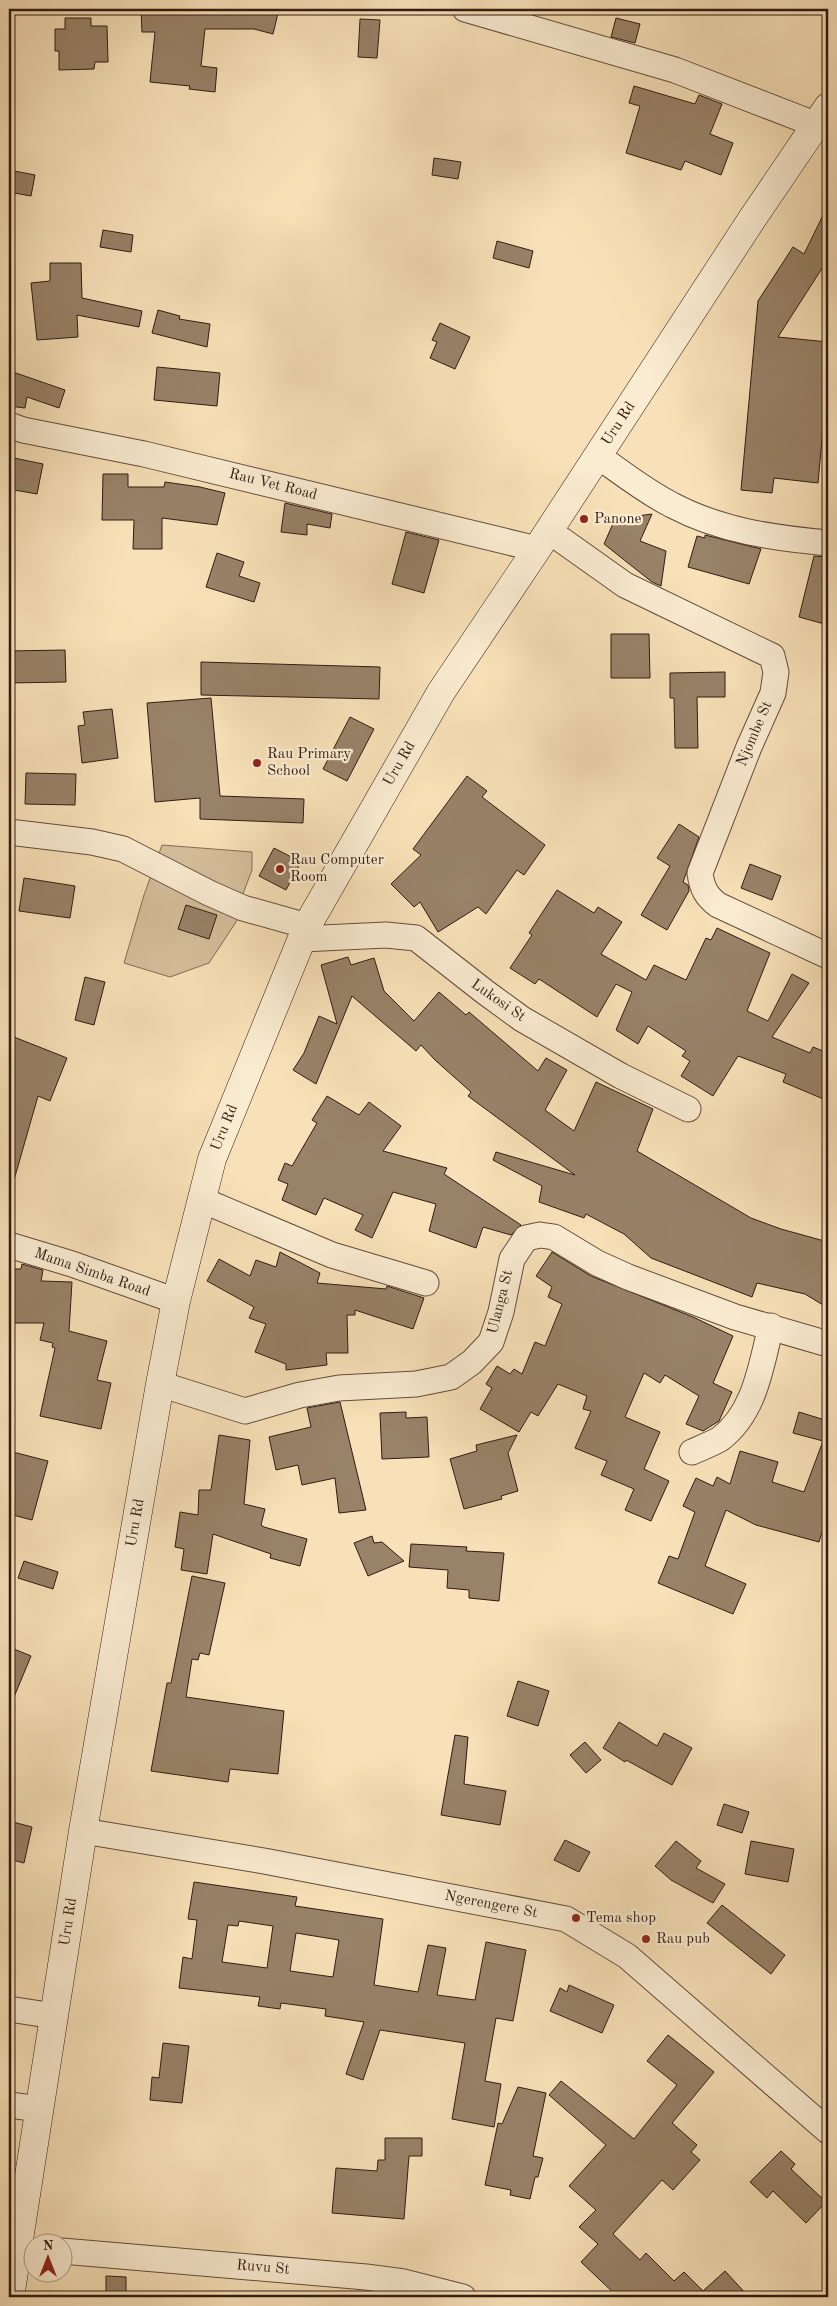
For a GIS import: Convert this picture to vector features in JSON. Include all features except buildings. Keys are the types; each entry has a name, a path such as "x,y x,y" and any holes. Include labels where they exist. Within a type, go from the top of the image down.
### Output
{"street":[{"path":"465,9 675,70 823,116"},
{"name":"Uru Rd","path":"27,2234 40,2110 83,1831 160,1384 176,1301 212,1159 304,933 441,692 543,540 752,219 823,116"},
{"name":"Rau Vet Road","path":"9,425 22,430 153,456 543,540"},
{"path":"598,456 672,505 710,522 772,537 828,543"},
{"name":"Njombe St","path":"543,540 625,585 772,656 776,672 773,693 749,747 700,873 702,887 708,898 718,905 828,956"},
{"name":"Lukosi St","path":"9,832 92,842 123,849 209,894 304,933 386,935 416,938 485,992 522,1018 621,1076 688,1109"},
{"path":"202,1200 325,1252 362,1265 426,1283"},
{"name":"Ulanga St","path":"160,1384 245,1411 300,1395 339,1388 416,1384 451,1376 472,1362 491,1342 501,1312 512,1259 526,1238 540,1235 554,1237 589,1259 628,1278 735,1317 828,1344"},
{"name":"Mama Simba Road","path":"9,1245 72,1264 176,1301"},
{"path":"692,1452 718,1440 741,1418 751,1398 771,1326"},
{"name":"Ngerengere St","path":"83,1831 264,1861 566,1919 627,1956 828,2131"},
{"path":"9,2009 54,2016"},
{"path":"9,2105 40,2110"},
{"name":"Ruvu St","path":"72,2252 462,2297"},
{"name":"Uru Rd","path":"10,2297 22,2258"}],"shaded area":[{"path":"162,845 252,852 252,870 238,907 238,919 209,963 170,977 124,963 144,895"}],"place":[{"name":"Panone","path":"584,519"},
{"name":"Rau Primary School","path":"257,763"},
{"name":"Rau Computer Room","path":"280,869"},
{"name":"Tema shop","path":"576,1918"},
{"name":"Rau pub","path":"646,1939"}]}
